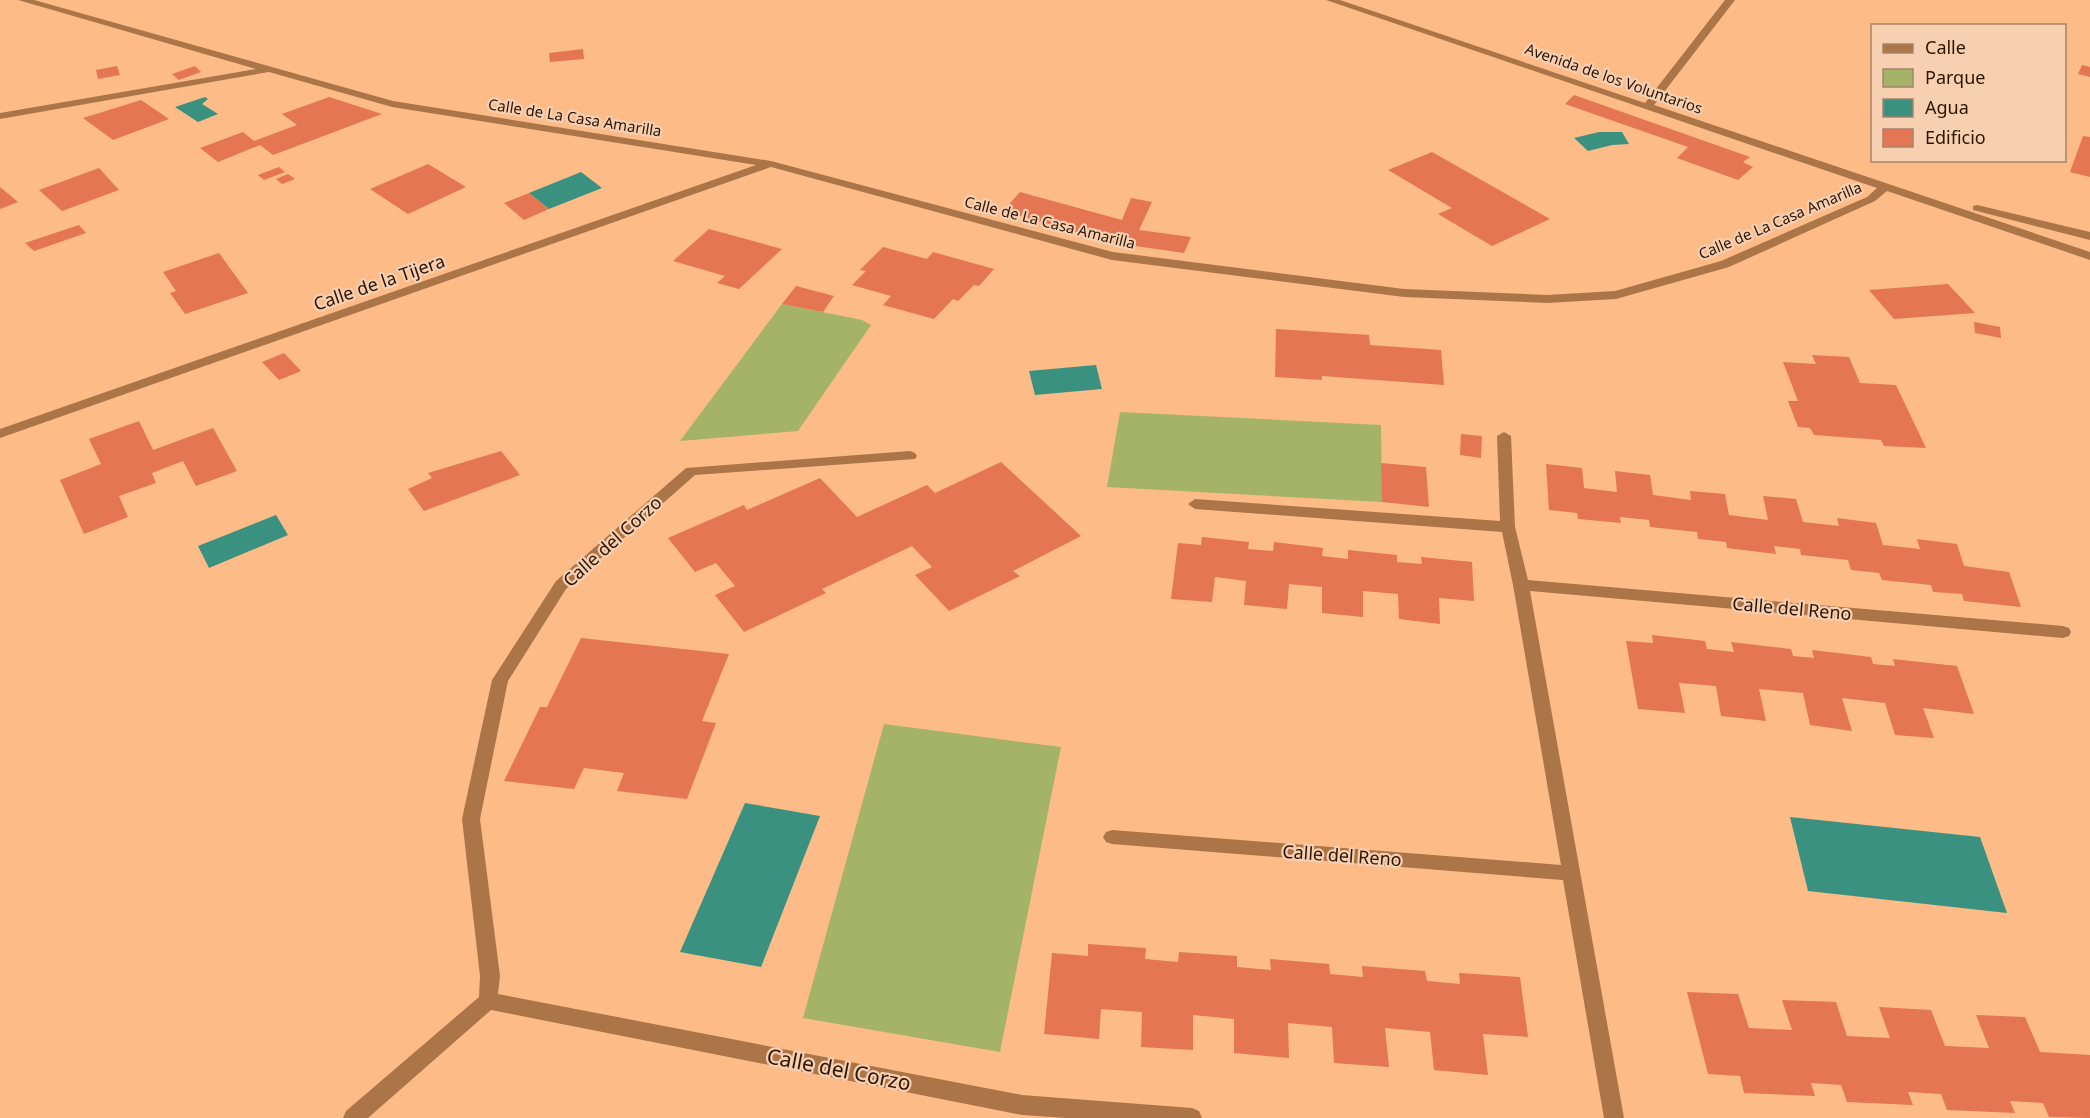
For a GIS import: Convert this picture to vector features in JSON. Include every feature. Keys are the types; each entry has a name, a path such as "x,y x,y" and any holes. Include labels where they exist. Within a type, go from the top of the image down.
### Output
{"street":[{"name":"Calle de La Casa Amarilla","path":"23,0 392,104 771,164 1112,256 1404,293 1547,299 1616,295 1725,264 1871,199 1887,186"},
{"name":"Avenida de los Voluntarios","path":"1331,0 1649,105 2090,256"},
{"path":"1649,105 1730,0"},
{"name":"Calle de La Casa Amarilla","path":"0,116 269,69"},
{"name":"Calle de la Tijera","path":"0,434 771,164"},
{"name":"Avenida de los Voluntarios","path":"1887,186 2090,236"},
{"path":"1504,436 1508,527 1521,585 1614,1118"},
{"name":"Calle del Corzo","path":"910,456 691,471 561,585 500,680 471,819 490,976 488,1001 1022,1105 1192,1118"},
{"path":"1195,504 1508,527"},
{"name":"Calle del Reno","path":"1521,585 2063,632"},
{"name":"Calle del Reno","path":"1112,837 1572,873"},
{"path":"353,1118 488,1001"}],"green space":[{"path":"782,304 862,320 871,325 798,431 680,441"},
{"path":"1120,412 1381,425 1382,502 1107,487"},
{"path":"884,724 1061,747 1000,1052 803,1018"}],"water":[{"path":"205,97 208,99 202,104 218,114 198,122 175,107"},
{"path":"1599,132 1622,132 1629,144 1612,145 1588,151 1574,138"},
{"path":"581,172 602,188 549,209 529,193"},
{"path":"1096,365 1102,389 1035,395 1029,371"},
{"path":"276,515 288,535 209,568 198,546"},
{"path":"745,803 820,816 761,967 680,952"},
{"path":"1790,817 1980,837 2007,913 1808,891"}],"building":[{"path":"583,49 584,59 550,62 549,53"},
{"path":"2082,65 2090,67 2090,77 2078,74"},
{"path":"117,66 120,75 98,79 96,70"},
{"path":"195,66 201,72 179,80 172,74"},
{"path":"1574,95 1750,157 1743,162 1753,167 1738,180 1677,158 1688,147 1565,104"},
{"path":"329,97 382,114 273,155 260,145 218,162 200,148 243,132 254,141 297,125 282,114"},
{"path":"141,100 169,119 113,140 83,118"},
{"path":"2083,136 2090,137 2090,177 2070,172"},
{"path":"1432,152 1550,219 1492,246 1438,214 1452,208 1388,170"},
{"path":"428,164 466,187 408,214 370,189"},
{"path":"279,167 285,172 264,180 258,175"},
{"path":"99,168 119,190 62,211 39,190"},
{"path":"288,174 295,179 282,184 276,179"},
{"path":"0,187 18,202 0,209"},
{"path":"1020,192 1122,220 1131,198 1152,202 1139,230 1191,237 1184,253 1114,243 1003,211"},
{"path":"529,193 549,209 524,220 504,203"},
{"path":"79,225 86,233 34,251 25,243"},
{"path":"709,229 782,249 739,289 717,283 725,276 673,261"},
{"path":"883,247 927,259 933,252 994,269 979,286 974,285 958,301 953,299 934,319 883,305 891,296 852,285 866,271 860,270"},
{"path":"219,253 248,293 185,314 170,293 176,291 163,272"},
{"path":"1948,284 1975,313 1894,319 1869,290"},
{"path":"796,286 834,296 823,312 782,304"},
{"path":"1974,322 2000,327 2001,338 1975,333"},
{"path":"1276,329 1369,335 1370,345 1441,350 1444,385 1322,376 1322,380 1275,377"},
{"path":"284,353 301,371 279,380 262,362"},
{"path":"1812,355 1849,357 1860,383 1896,385 1926,448 1884,446 1881,440 1814,435 1810,428 1798,427 1788,401 1798,401 1783,362 1816,364"},
{"path":"139,421 153,450 213,428 237,471 196,486 183,461 152,473 156,483 119,496 128,517 84,534 60,480 101,464 89,439"},
{"path":"1461,434 1482,436 1481,458 1460,455"},
{"path":"501,451 520,475 424,511 408,489 432,478 428,473"},
{"path":"1001,462 1081,536 1013,571 1020,576 949,611 915,575 932,567 912,546 822,589 826,593 744,632 715,595 735,586 716,563 695,572 668,538 744,505 747,510 820,478 857,517 927,485 935,493"},
{"path":"1381,463 1426,467 1429,507 1382,502"},
{"path":"1546,464 1582,468 1584,488 1617,492 1615,471 1650,475 1653,495 1691,500 1690,491 1725,494 1729,515 1768,520 1763,496 1796,499 1803,522 1839,526 1837,518 1876,523 1883,545 1920,549 1917,539 1957,544 1964,566 2009,572 2021,607 1964,601 1962,594 1933,592 1931,585 1882,580 1879,573 1851,570 1848,560 1801,555 1800,549 1774,546 1776,554 1727,548 1726,542 1698,539 1697,532 1650,527 1649,520 1620,517 1621,523 1578,519 1577,513 1549,510"},
{"path":"1202,537 1249,542 1248,549 1273,551 1274,542 1323,548 1322,556 1348,559 1348,550 1397,555 1397,562 1422,564 1421,557 1472,562 1474,601 1439,598 1440,624 1399,619 1398,594 1363,591 1363,617 1322,613 1322,587 1289,584 1287,609 1244,605 1246,581 1215,577 1212,602 1171,599 1178,543 1201,545"},
{"path":"1652,635 1705,641 1707,649 1734,652 1731,642 1791,649 1793,656 1814,658 1812,650 1871,657 1873,664 1895,666 1893,659 1957,666 1974,714 1923,708 1934,738 1895,735 1885,703 1842,698 1852,731 1810,725 1803,693 1759,689 1766,721 1721,716 1716,686 1679,683 1685,713 1638,709 1626,641 1653,643"},
{"path":"581,638 729,654 702,721 716,723 687,799 617,791 624,773 584,768 574,789 504,781 540,707 547,707"},
{"path":"1088,944 1146,948 1145,959 1178,962 1179,952 1237,956 1237,967 1271,970 1270,959 1329,964 1330,974 1363,977 1362,966 1425,971 1427,981 1460,984 1459,973 1520,977 1528,1037 1483,1034 1488,1075 1434,1070 1430,1032 1385,1028 1389,1067 1334,1063 1332,1027 1288,1023 1289,1058 1234,1053 1234,1019 1193,1015 1193,1050 1141,1047 1142,1012 1101,1009 1099,1039 1044,1034 1052,953 1088,956"},
{"path":"1687,992 1738,994 1749,1028 1792,1030 1782,1000 1836,1002 1847,1036 1890,1038 1879,1007 1931,1010 1945,1046 1989,1048 1976,1015 2025,1017 2040,1052 2090,1055 2090,1118 2049,1117 2043,1103 2010,1101 2015,1113 1947,1110 1941,1094 1908,1092 1913,1105 1847,1102 1841,1085 1811,1083 1815,1096 1744,1093 1740,1076 1708,1074"}]}
